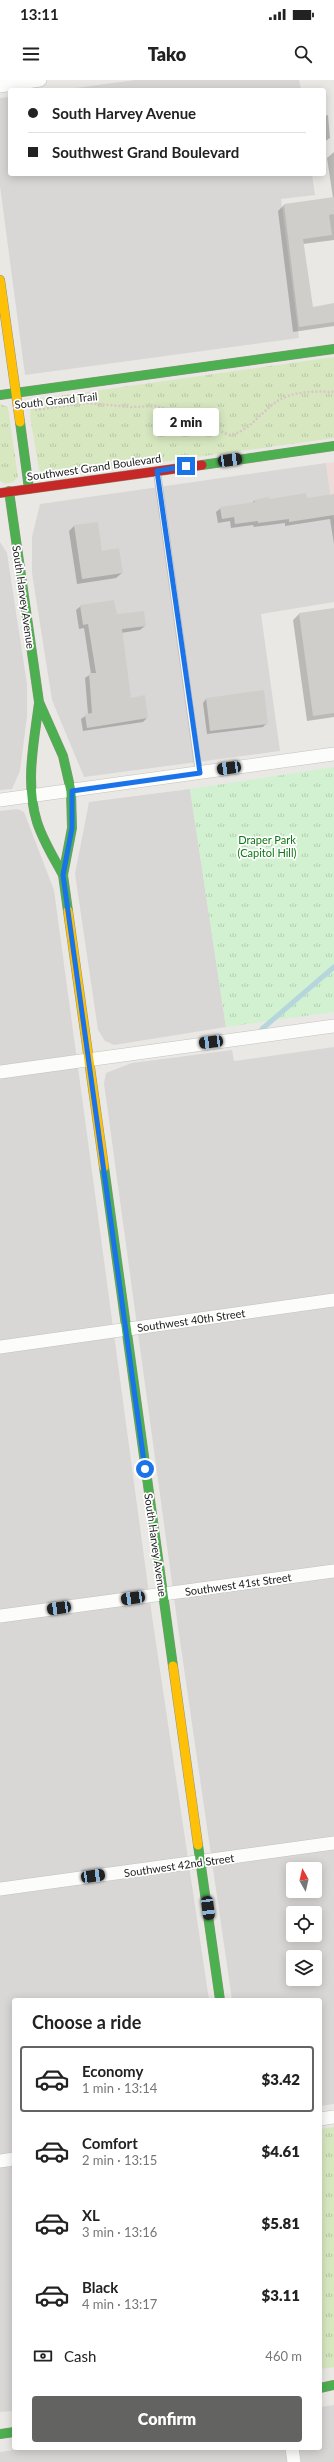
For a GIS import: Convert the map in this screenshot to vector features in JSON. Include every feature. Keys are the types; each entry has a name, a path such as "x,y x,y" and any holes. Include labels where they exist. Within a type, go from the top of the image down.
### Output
{"street":[{"path":"0,86 40,80"},
{"path":"0,280 30,488"},
{"path":"0,395 334,349"},
{"name":"Southwest Grand Boulevard","path":"5,492 334,446"},
{"name":"South Harvey Avenue","path":"5,492 39,702 63,756 72,791 72,828 63,875 125,1329 202,1862 220,1998"},
{"name":"South Harvey Avenue","path":"39,702 31,768 32,796 37,824 63,875"},
{"path":"0,800 334,754"},
{"path":"0,1072 334,1026"},
{"name":"Southwest 40th Street","path":"0,1347 334,1300"},
{"name":"Southwest 41st Street","path":"0,1616 334,1571"},
{"name":"Southwest 42nd Street","path":"0,1889 334,1843"},
{"path":"322,2118 334,2116"},
{"path":"0,2161 12,2159"},
{"path":"322,2388 334,2385"},
{"path":"0,2434 12,2432"},
{"path":"292,2450 294,2462"}],"lane":[{"path":"157,471 200,773"}],"path":[{"name":"South Grand Trail","path":"19,412 86,403 132,407 156,406 178,412 229,435 246,429 281,399 304,392 334,392"}],"shaded area":[{"path":"135,80 299,80 301,88 76,88"},
{"path":"8,97 8,176 312,176 315,195 281,199 299,338 25,375 0,186 0,98"},
{"path":"334,462 334,519 326,463"},
{"path":"326,463 334,519 334,602 261,614 280,751 84,777 52,700 32,573 32,537 40,504"},
{"path":"0,542 7,553 27,684 27,716 20,771 12,789 0,790"},
{"path":"190,789 226,1027 114,1045 105,1041 98,1030 75,874 89,802"},
{"path":"18,809 24,812 54,890 152,1616 209,1998 12,1998 12,2411 0,2412 0,811"},
{"path":"334,1047 334,2104 322,2106 322,1998 232,1998 178,1627 104,1083 106,1073 132,1063 232,1050 234,1061"},
{"path":"334,2405 334,2462 0,2462 0,2452 14,2450 322,2450 322,2407"}],"green space":[{"path":"334,357 334,438 54,477 46,476 39,470 30,416 31,406 37,399"},
{"path":"0,404 8,407 18,477 14,481 7,484 0,481"},
{"name":"Draper Park (Capitol Hill)","path":"334,767 334,1012 226,1027 190,789"},
{"path":"334,2127 334,2367 322,2369 322,2129"}],"building":[{"path":"334,197 334,214 329,215 332,235 303,239 313,307 334,303 334,322 299,327 284,204"},
{"path":"306,493 307,498 334,494 334,515 289,522 289,519 235,524 234,517 222,519 220,507 255,502 254,500 269,497 270,499"},
{"path":"98,522 102,551 119,548 123,573 82,579 74,525"},
{"path":"114,600 117,614 144,611 146,626 122,629 131,698 145,695 148,718 87,728 85,714 92,713 89,673 96,673 88,624 83,625 80,605"},
{"path":"334,608 334,713 313,716 299,613"},
{"path":"264,690 268,724 210,731 206,698"}],"waterway":[{"path":"262,1029 334,967"}],"traffic: fast":[{"path":"0,395 334,349"},
{"path":"20,422 29,489"},
{"path":"202,465 334,446"},
{"path":"9,491 39,702 63,756 71,791 72,828 63,875 68,911"},
{"path":"39,703 31,777 33,807 42,836 63,875"},
{"path":"104,1167 173,1666"},
{"path":"198,1845 220,1998"},
{"path":"322,2388 334,2385"},
{"path":"0,2434 12,2432"}],"traffic: slow":[{"path":"0,280 20,422"},
{"path":"68,911 104,1167"},
{"path":"173,1666 198,1845"}],"traffic: jam":[{"path":"0,493 202,465"}],"route":[{"path":"145,1469 63,875 72,828 72,791 200,773 157,471 186,466"}]}
